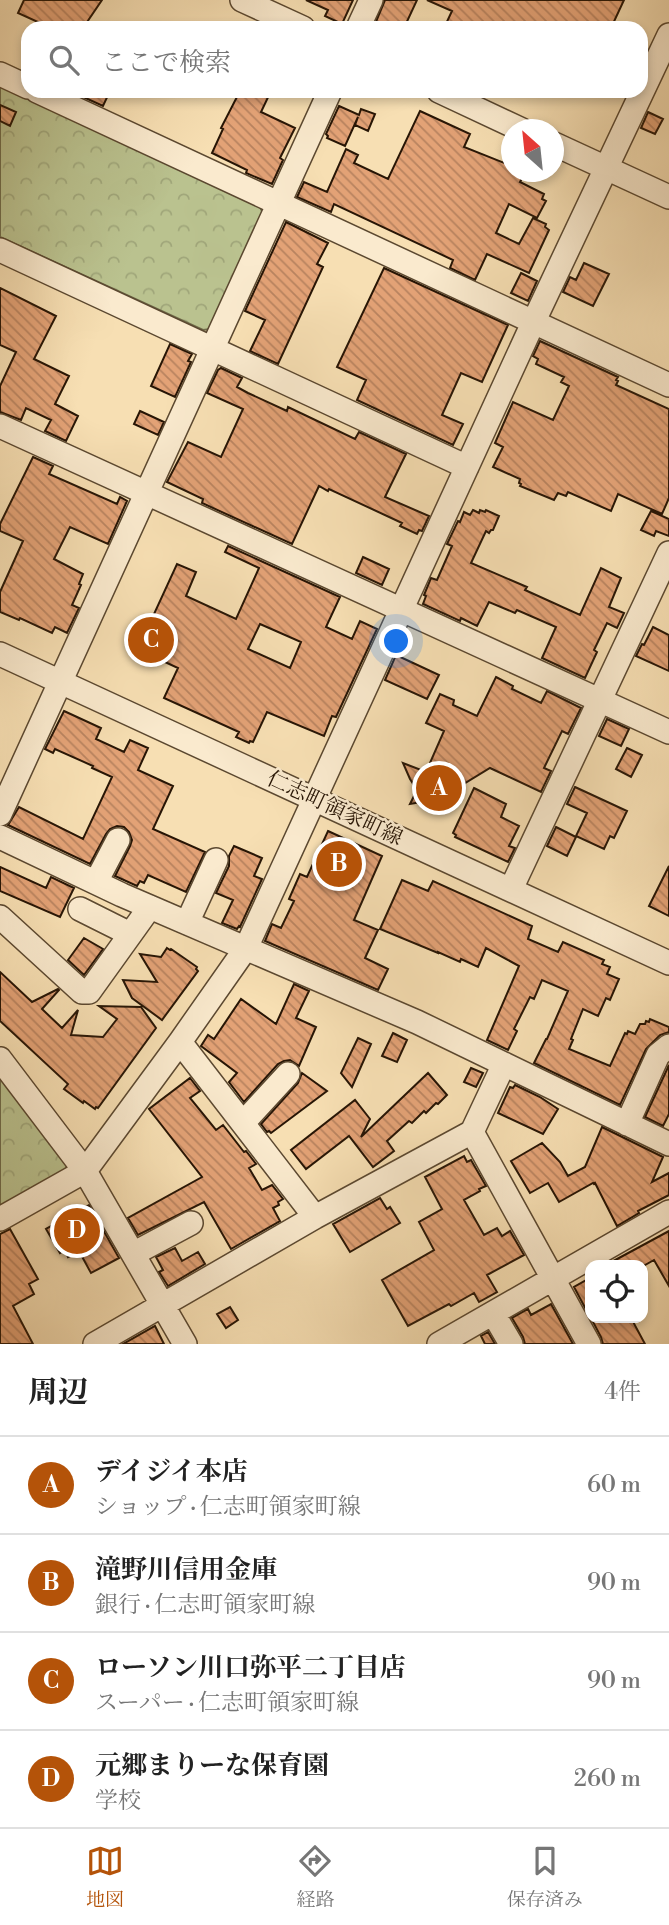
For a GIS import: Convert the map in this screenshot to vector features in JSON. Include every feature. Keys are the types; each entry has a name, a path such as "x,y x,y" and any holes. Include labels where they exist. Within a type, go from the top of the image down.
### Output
{"street":[{"path":"242,0 288,21"},
{"path":"361,21 371,0"},
{"path":"648,79 669,35"},
{"path":"0,74 21,84"},
{"path":"52,98 669,385"},
{"path":"0,814 327,98"},
{"path":"454,98 501,120"},
{"path":"0,1219 85,1171 246,948 639,98"},
{"path":"564,149 669,197"},
{"path":"0,250 467,467"},
{"path":"0,426 669,732"},
{"path":"511,889 669,553"},
{"name":"仁志町領家町線","path":"0,654 669,963"},
{"path":"0,837 150,907 417,1022 669,1144"},
{"path":"96,882 117,840"},
{"path":"187,923 216,860"},
{"path":"0,917 82,992 89,992 150,907"},
{"path":"80,909 130,934"},
{"path":"180,1042 315,1217"},
{"path":"627,1124 658,1055 669,1046"},
{"path":"0,1059 85,1171 185,1344"},
{"path":"95,1344 315,1217 472,1132 504,1064"},
{"path":"243,1123 288,1074"},
{"path":"472,1132 589,1344"},
{"path":"439,1344 669,1212"},
{"path":"133,1254 191,1223"},
{"path":"493,1313 511,1344"}],"green space":[{"path":"0,82 21,92 21,98 34,98 258,203 265,217 211,329 203,330 0,237"},
{"path":"0,1072 69,1158 65,1171 0,1207"}],"building":[{"path":"24,0 102,0 88,21 36,21 18,13"},
{"path":"306,0 353,0 343,21 325,16 328,10"},
{"path":"385,0 417,0 407,21 376,21"},
{"path":"427,0 624,0 614,21 447,21 452,11"},
{"path":"85,98 107,98 103,106"},
{"path":"236,98 268,98 261,112 295,128 280,158 283,160 272,184 246,173 247,170 212,153 223,129 221,128"},
{"path":"0,105 16,112 10,126 0,121"},
{"path":"339,106 359,115 361,109 375,114 368,131 355,125 358,117 345,146 327,138 326,134"},
{"path":"420,111 470,134 464,147 501,162 501,182 520,182 544,194 542,199 546,201 537,218 509,204 496,233 519,244 533,218 546,224 545,227 549,230 529,273 487,254 475,280 450,268 453,260 334,204 331,212 297,197 304,182 327,192 346,149 358,155 354,163 388,179"},
{"path":"648,112 663,119 655,134 641,128"},
{"path":"286,222 328,243 317,264 323,267 278,364 250,351 265,320 245,311"},
{"path":"584,263 609,274 593,306 563,292 570,277 576,280"},
{"path":"384,268 508,325 482,382 461,373 442,415 463,424 453,445 357,400 366,380 337,367"},
{"path":"521,273 537,281 528,301 511,293"},
{"path":"0,288 56,316 34,359 69,376 55,404 78,416 66,441 45,431 51,420 26,408 21,420 0,412 0,386 16,352 0,345"},
{"path":"540,341 618,377 616,385 669,409 669,498 662,514 618,494 611,511 568,492 566,496 558,493 554,500 520,486 520,479 493,467 503,447 495,443 513,402 553,420 569,386 561,382 564,377 536,364 538,359 533,356"},
{"path":"170,344 192,354 175,397 151,386"},
{"path":"221,368 242,378 237,387 248,393 287,411 288,407 355,439 359,432 406,454 385,497 429,516 422,531 419,530 417,534 400,526 402,523 319,486 292,544 202,503 203,499 167,482 188,442 221,457 243,409 207,393"},
{"path":"140,411 164,422 158,435 134,424"},
{"path":"33,457 53,466 49,474 117,504 120,497 127,501 108,544 70,527 54,559 83,574 72,605 79,608 67,633 55,627 52,633 0,612 0,592 23,541 0,531 0,524"},
{"path":"473,510 479,513 480,510 486,510 499,516 493,530 489,533 486,531 471,563 527,587 525,590 580,615 601,568 621,578 609,607 624,613 617,628 607,623 585,678 542,658 556,627 517,610 515,613 489,602 477,626 423,604 431,578 437,580 452,546 447,544 458,521 460,522 464,512 470,515"},
{"path":"651,511 669,519 669,536 656,531 654,536 641,530"},
{"path":"228,546 340,597 326,627 352,639 360,621 377,629 336,717 332,716 324,736 267,712 253,742 236,737 239,732 164,698 178,668 126,644 137,619 149,625 177,564 196,572 186,596 236,619 259,568 225,552","holes":["260,624 301,642 290,668 248,649"]},
{"path":"363,557 389,569 382,585 356,573"},
{"path":"653,627 669,635 669,671 636,656"},
{"path":"396,655 439,675 427,699 385,680"},
{"path":"496,677 513,686 512,689 541,703 547,691 581,708 568,734 562,731 544,768 551,771 541,792 490,768 439,799 410,804 417,790 403,763 426,772 444,731 426,723 440,694 454,700 453,705 477,716"},
{"path":"64,711 101,728 96,739 124,752 130,740 148,748 138,770 173,786 153,829 205,852 186,892 148,875 144,883 140,881 137,886 115,876 132,840 124,827 110,829 90,864 8,825 19,807 83,839 112,777 55,749 53,753 45,749"},
{"path":"607,719 629,729 621,746 599,736"},
{"path":"627,748 642,755 631,777 616,769"},
{"path":"575,787 627,811 614,838 610,836 604,849 576,836 587,813 567,804"},
{"path":"474,788 506,804 501,817 519,826 509,846 515,848 508,862 455,837 453,833"},
{"path":"556,827 576,837 567,856 547,846"},
{"path":"328,831 382,856 354,920 378,930 365,958 388,969 378,990 265,941 272,924 281,928 294,901 289,899 300,874 307,877"},
{"path":"234,846 262,858 254,876 262,879 237,929 222,923 233,900 216,893 229,866 229,856"},
{"path":"669,866 669,916 649,906"},
{"path":"0,867 46,888 51,877 74,888 60,917 0,891"},
{"path":"402,880 428,891 433,881 532,926 528,939 558,952 563,942 604,960 602,964 610,967 607,974 619,979 610,1000 606,998 598,1016 583,1009 569,1049 610,1066 628,1031 635,1034 640,1024 649,1022 650,1019 669,1027 669,1032 660,1035 646,1049 620,1105 534,1063 568,991 542,980 534,999 530,997 514,1029 517,1031 508,1050 487,1040 519,966 486,948 478,967 380,929"},
{"path":"84,938 103,949 84,975 68,960"},
{"path":"167,948 197,967 198,971 162,1020 132,998 123,980 157,982 140,954 161,957"},
{"path":"0,972 32,1002 58,989 42,1009 62,1028 78,1010 71,1035 103,1037 117,1019 99,1006 141,1007 156,1028 98,1108 95,1109 84,1101 83,1103 64,1089 68,1084 0,1021"},
{"path":"294,984 309,991 296,1018 316,1027 299,1066 290,1060 278,1064 244,1102 229,1082 237,1073 201,1046 208,1035 214,1039 241,999 276,1024"},
{"path":"393,1033 407,1040 397,1062 382,1056"},
{"path":"358,1038 371,1044 352,1087 341,1073"},
{"path":"669,1065 669,1114 663,1126 645,1117"},
{"path":"471,1068 483,1073 476,1087 464,1082"},
{"path":"302,1073 327,1091 271,1133 267,1132 261,1124 298,1083"},
{"path":"428,1073 447,1095 412,1123 409,1121 387,1141 394,1151 373,1167 349,1136 306,1169 291,1150 355,1100 370,1119 361,1137"},
{"path":"190,1078 200,1091 190,1098 216,1130 223,1125 244,1152 246,1151 256,1164 249,1168 262,1190 272,1185 283,1199 273,1208 280,1221 231,1249 204,1202 138,1235 128,1218 202,1177 149,1109"},
{"path":"515,1085 558,1109 543,1134 498,1113 510,1087"},
{"path":"602,1127 663,1157 652,1182 669,1173 669,1195 638,1211 639,1213 617,1226 595,1183 559,1202 548,1183 530,1193 511,1161 542,1143 560,1162 568,1176 585,1167"},
{"path":"464,1156 467,1162 471,1160 486,1186 464,1200 484,1235 497,1228 502,1236 510,1231 524,1255 487,1275 497,1292 479,1302 474,1293 408,1326 382,1280 434,1250 419,1222 442,1209 425,1177"},
{"path":"380,1198 387,1209 390,1207 400,1223 350,1252 333,1224"},
{"path":"89,1205 119,1258 91,1273 79,1251 68,1257 65,1250 60,1253 46,1229"},
{"path":"10,1229 38,1279 29,1284 34,1294 13,1306 33,1344 0,1344 0,1234"},
{"path":"669,1231 669,1286 654,1260 648,1263 648,1260 615,1260"},
{"path":"175,1248 182,1261 198,1252 205,1264 168,1286 159,1272 163,1270 156,1257"},
{"path":"585,1281 585,1308 574,1287"},
{"path":"551,1304 573,1344 525,1344 512,1318 528,1309 531,1315"},
{"path":"230,1307 238,1320 226,1328 217,1314"},
{"path":"594,1323 634,1323 645,1344 603,1344"},
{"path":"155,1326 164,1344 123,1344"},
{"path":"488,1332 495,1344 485,1344 481,1336"}],"place":[{"name":"ローソン川口弥平二丁目店","path":"151,640"},
{"name":"デイジイ本店","path":"439,788"},
{"name":"滝野川信用金庫","path":"339,864"},
{"name":"元郷まりーな保育園","path":"77,1231"}]}
